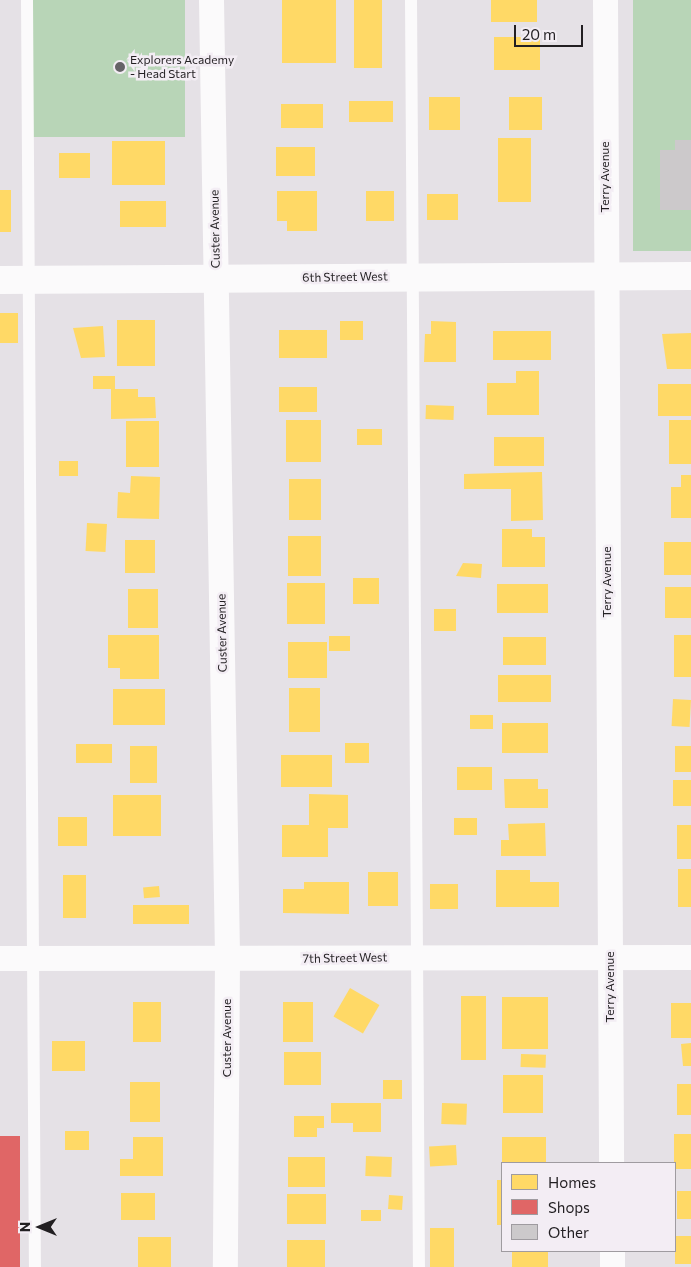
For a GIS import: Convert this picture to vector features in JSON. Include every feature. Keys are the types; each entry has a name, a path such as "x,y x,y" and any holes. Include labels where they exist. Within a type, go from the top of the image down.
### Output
{"street":[{"name":"Custer Avenue","path":"211,0 227,959 225,1267"},
{"name":"Terry Avenue","path":"605,0 604,276 611,1162"},
{"name":"6th Street West","path":"0,280 413,276 691,276"},
{"name":"7th Street West","path":"0,958 691,957"},
{"path":"612,1252 612,1267"}],"lane":[{"path":"27,0 34,958 34,1267"},
{"path":"411,0 419,1267"}],"green space":[{"name":"Explorers Academy - Head Start","path":"27,0 185,0 185,137 27,137"},
{"path":"633,0 691,0 691,251 633,251"}],"building: Homes":[{"path":"282,0 336,0 336,63 282,63"},
{"path":"354,0 382,0 382,68 354,68"},
{"path":"491,0 537,0 537,22 491,22"},
{"path":"494,37 540,37 540,70 494,70"},
{"path":"429,97 460,97 460,130 429,130"},
{"path":"509,97 542,97 542,130 509,130"},
{"path":"349,101 393,101 393,122 349,122"},
{"path":"281,104 323,104 323,128 281,128"},
{"path":"498,138 531,138 531,202 498,202"},
{"path":"112,141 165,141 165,185 112,185"},
{"path":"276,147 315,147 315,176 276,176"},
{"path":"59,153 90,153 90,178 59,178"},
{"path":"0,190 11,190 11,232 0,232"},
{"path":"277,191 317,191 317,231 287,231 287,221 277,221"},
{"path":"366,191 394,191 394,221 366,221"},
{"path":"427,194 458,194 458,220 427,220"},
{"path":"120,201 166,201 166,227 120,227"},
{"path":"0,313 18,313 18,343 0,343"},
{"path":"117,320 155,320 155,366 117,366"},
{"path":"340,321 363,321 363,340 340,340"},
{"path":"431,321 456,322 456,362 424,362 425,334 431,334"},
{"path":"103,326 105,357 81,358 73,328"},
{"path":"279,330 327,330 327,358 279,358"},
{"path":"493,331 551,331 551,360 493,360"},
{"path":"691,333 691,369 667,369 662,334"},
{"path":"516,371 539,371 539,415 487,415 487,383 516,383"},
{"path":"93,376 115,376 115,389 138,389 138,397 155,397 156,418 111,419 111,389 93,389"},
{"path":"658,384 691,384 691,416 658,416"},
{"path":"279,387 317,387 317,412 279,412"},
{"path":"426,405 454,406 453,420 426,419"},
{"path":"286,420 321,420 321,462 286,462"},
{"path":"669,420 691,420 691,464 669,464"},
{"path":"126,421 159,421 159,467 126,467"},
{"path":"357,429 382,429 382,445 357,445"},
{"path":"494,437 544,437 544,466 494,466"},
{"path":"59,461 78,461 78,476 59,476"},
{"path":"542,472 543,520 511,521 511,489 464,489 464,474"},
{"path":"681,475 691,475 691,518 671,518 671,487 681,487"},
{"path":"131,476 160,477 159,519 117,518 118,492 130,493"},
{"path":"289,479 321,479 321,520 289,520"},
{"path":"87,523 107,524 106,552 86,551"},
{"path":"502,529 532,529 532,537 545,537 545,567 502,567"},
{"path":"288,536 321,536 321,576 288,576"},
{"path":"125,540 155,540 155,573 125,573"},
{"path":"664,542 691,542 691,575 664,575"},
{"path":"463,563 482,564 481,578 456,576"},
{"path":"353,578 379,578 379,604 353,604"},
{"path":"287,583 325,583 325,624 287,624"},
{"path":"497,584 548,584 548,613 497,613"},
{"path":"665,587 691,587 691,618 665,618"},
{"path":"128,589 158,589 158,628 128,628"},
{"path":"434,609 456,609 456,631 434,631"},
{"path":"108,635 159,635 159,679 120,679 120,668 108,668"},
{"path":"674,635 691,635 691,677 674,677"},
{"path":"329,636 350,636 350,651 329,651"},
{"path":"503,637 546,637 546,665 503,665"},
{"path":"288,642 327,642 327,678 288,678"},
{"path":"498,675 551,675 551,702 498,702"},
{"path":"289,688 320,688 320,732 289,732"},
{"path":"113,689 165,689 165,725 113,725"},
{"path":"673,699 691,700 690,727 672,726"},
{"path":"470,715 493,715 493,729 470,729"},
{"path":"502,723 548,723 548,753 502,753"},
{"path":"345,743 369,743 369,763 345,763"},
{"path":"76,744 112,744 112,763 76,763"},
{"path":"130,746 157,746 157,783 130,783"},
{"path":"675,746 691,746 691,772 675,772"},
{"path":"281,755 332,755 332,787 281,787"},
{"path":"457,767 492,767 492,790 457,790"},
{"path":"504,779 538,779 538,789 548,789 548,808 505,808"},
{"path":"673,780 691,780 691,806 673,806"},
{"path":"309,794 348,795 348,828 328,828 328,857 282,857 282,825 309,825"},
{"path":"113,795 161,795 161,836 113,836"},
{"path":"58,817 87,817 87,846 58,846"},
{"path":"454,818 477,818 477,835 454,835"},
{"path":"545,823 546,856 501,856 501,840 509,840 508,824"},
{"path":"677,825 691,825 691,859 677,859"},
{"path":"678,869 691,869 691,907 678,907"},
{"path":"496,870 530,870 530,882 559,882 559,907 496,907"},
{"path":"368,872 398,872 398,906 368,906"},
{"path":"63,875 86,875 86,918 63,918"},
{"path":"304,882 349,882 349,914 283,913 283,889 304,889"},
{"path":"430,884 458,884 458,909 430,909"},
{"path":"159,886 160,897 144,898 143,887"},
{"path":"133,905 189,905 189,924 133,924"},
{"path":"350,988 379,1005 363,1034 334,1017"},
{"path":"461,996 486,996 486,1060 461,1060"},
{"path":"502,997 548,997 548,1049 502,1049"},
{"path":"133,1002 161,1002 161,1042 133,1042"},
{"path":"283,1002 313,1002 313,1042 283,1042"},
{"path":"671,1003 691,1003 691,1038 671,1038"},
{"path":"52,1041 85,1041 85,1071 52,1071"},
{"path":"691,1043 691,1066 683,1066 681,1044"},
{"path":"284,1052 321,1052 321,1085 284,1085"},
{"path":"521,1054 546,1055 546,1068 521,1067"},
{"path":"503,1075 543,1075 543,1113 503,1113"},
{"path":"383,1080 402,1080 402,1099 383,1099"},
{"path":"130,1082 160,1082 160,1122 130,1122"},
{"path":"677,1084 691,1084 691,1115 677,1115"},
{"path":"331,1103 381,1103 381,1132 353,1132 353,1123 331,1123"},
{"path":"442,1103 467,1104 466,1125 441,1124"},
{"path":"294,1116 324,1116 324,1128 317,1128 317,1137 294,1137"},
{"path":"65,1131 89,1131 89,1150 65,1150"},
{"path":"674,1134 691,1134 691,1169 676,1169 676,1162 674,1162"},
{"path":"133,1137 163,1137 163,1176 120,1176 120,1159 133,1159"},
{"path":"502,1137 546,1137 546,1162 502,1162"},
{"path":"456,1145 457,1165 430,1166 429,1146"},
{"path":"366,1156 392,1157 391,1177 365,1176"},
{"path":"288,1157 325,1157 325,1187 288,1187"},
{"path":"497,1180 501,1180 501,1225 497,1225"},
{"path":"677,1191 691,1191 691,1219 677,1219"},
{"path":"121,1193 155,1193 155,1220 121,1220"},
{"path":"287,1194 326,1194 326,1224 287,1224"},
{"path":"389,1195 403,1196 402,1210 388,1209"},
{"path":"361,1210 381,1210 381,1221 361,1221"},
{"path":"430,1228 454,1228 454,1267 430,1267"},
{"path":"676,1236 691,1236 691,1264 675,1264"},
{"path":"138,1237 171,1237 171,1267 138,1267"},
{"path":"287,1240 325,1240 325,1267 287,1267"},
{"path":"512,1252 548,1252 548,1267 512,1267"}],"building: Shops":[{"path":"0,1136 20,1136 20,1267 0,1267"}],"building: Other":[{"path":"675,140 691,140 691,210 660,210 660,150 675,150"}],"place":[{"name":"Explorers Academy - Head Start","path":"120,67"}]}
